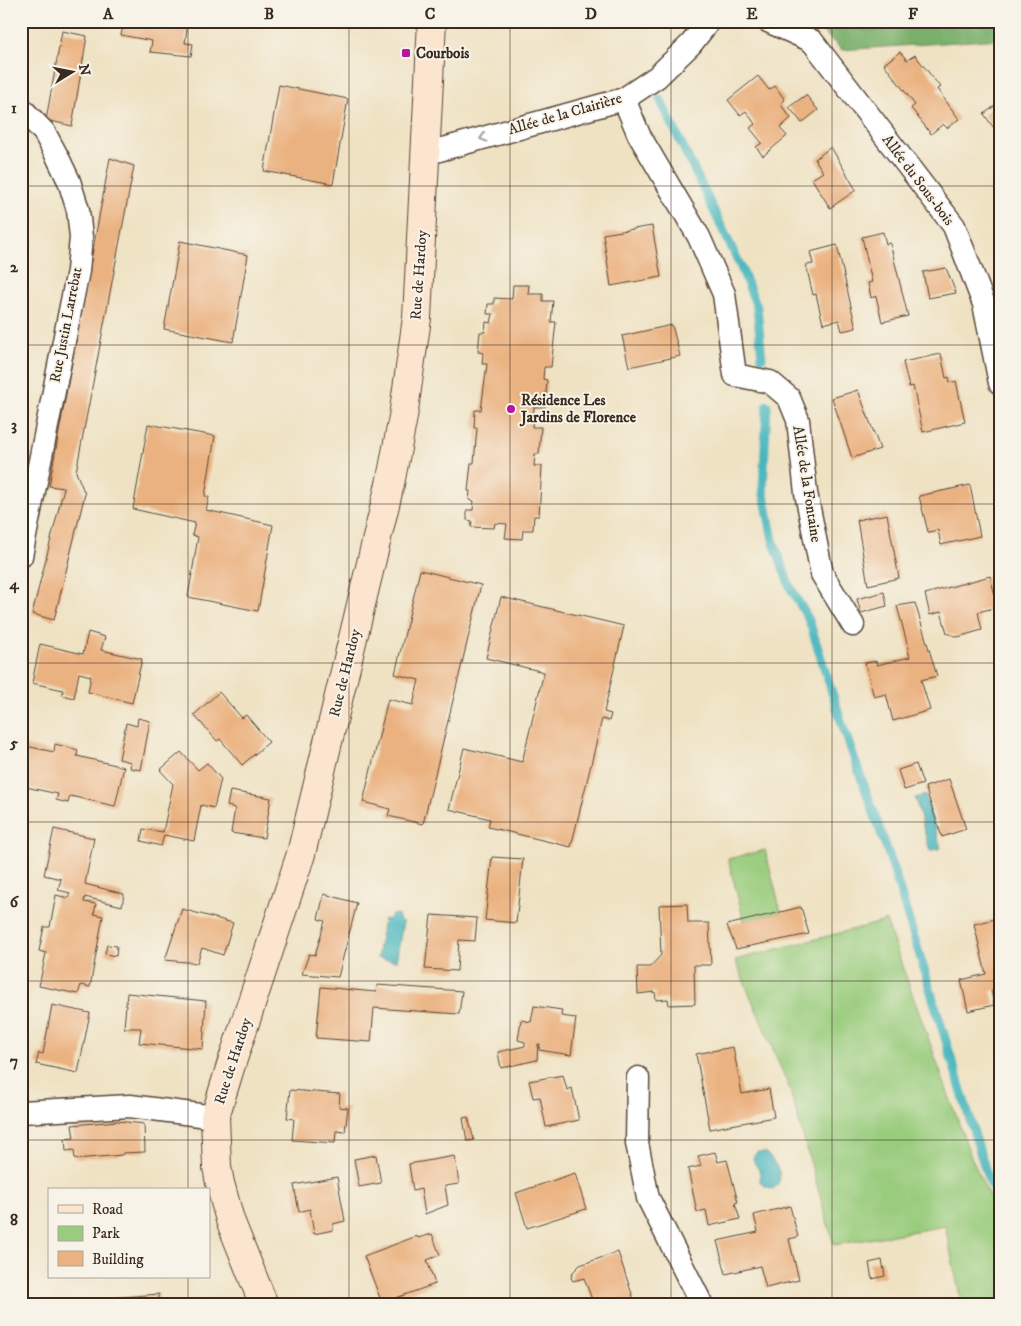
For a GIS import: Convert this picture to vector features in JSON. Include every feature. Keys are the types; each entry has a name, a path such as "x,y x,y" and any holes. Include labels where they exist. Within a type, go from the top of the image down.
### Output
{"street":[{"name":"Rue de Hardoy","path":"264,1305 230,1220 220,1183 217,1167 215,1117 302,854 387,497 403,417 417,318 432,21"},
{"name":"Allée de la Clairière","path":"425,154 624,99 657,77 691,44 709,21"},
{"name":"Allée du Sous-bois","path":"768,21 812,41 954,226 984,304 1000,383"},
{"name":"Allée de la Fontaine","path":"624,99 639,135 699,237 724,294 735,375 770,382 789,398 798,420 806,493 822,574 853,625"},
{"name":"Rue Justin Larrebat","path":"21,108 44,132 57,156 78,210 81,237 78,271 21,556"},
{"path":"638,1078 637,1143 648,1198 702,1305"},
{"path":"21,1112 130,1106 215,1117"}],"green space":[{"path":"812,21 1000,21 1000,39 842,50"},
{"path":"765,850 781,912 744,921 728,859"},
{"path":"886,921 971,1157 1000,1220 1000,1305 962,1305 945,1226 834,1245 789,1087 735,960"}],"water":[{"path":"925,795 941,848 930,851 915,798"},
{"path":"393,914 398,915 400,921 403,922 396,961 377,958 384,919 387,920"},
{"path":"757,1152 766,1153 776,1165 780,1175 777,1185 773,1189 764,1186 760,1181 760,1173 753,1157"}],"building":[{"path":"69,21 93,21 93,26"},
{"path":"124,21 185,21 184,28 187,29 185,43 193,44 191,56 150,52 152,41 121,35"},
{"path":"62,31 87,36 72,126 46,120"},
{"path":"900,52 907,60 915,55 940,87 937,89 959,119 947,128 943,124 931,134 911,108 915,105 884,64"},
{"path":"758,76 769,90 775,86 785,100 780,104 791,118 780,128 787,136 763,156 756,147 762,143 750,128 755,124 746,111 740,115 728,100"},
{"path":"279,85 348,99 333,184 264,171"},
{"path":"806,95 818,110 802,123 789,107"},
{"path":"1000,102 1000,132 996,126 993,127 984,114"},
{"path":"831,147 856,190 830,208 812,179 823,172 815,159"},
{"path":"110,158 134,166 76,472 85,494 54,620 32,614 64,488 49,486"},
{"path":"652,226 661,277 611,286 603,234"},
{"path":"883,232 886,244 890,243 908,316 882,322 876,296 871,298 868,283 872,282 862,237"},
{"path":"180,241 248,255 233,342 164,329"},
{"path":"837,245 856,328 842,331 839,320 823,324 816,294 813,295 806,265 813,264 810,252"},
{"path":"946,268 956,293 928,298 923,272"},
{"name":"Résidence Les Jardins de Florence","path":"513,285 529,285 528,294 543,294 543,301 553,301 551,322 556,322 551,367 544,367 543,379 547,380 545,407 534,407 532,427 541,427 539,454 535,454 534,466 542,466 539,516 534,516 533,530 523,530 522,539 505,538 507,524 495,523 494,528 471,527 472,521 467,520 467,510 473,510 474,501 469,500 470,491 468,491 471,463 474,463 477,428 474,428 475,410 481,410 487,364 482,364 483,353 478,352 480,332 485,332 486,322 491,323 493,314 487,314 488,304 494,304 494,298 512,299"},
{"path":"672,325 680,356 629,367 622,336"},
{"path":"941,354 946,378 949,377 950,383 956,381 965,422 923,432 913,386 909,387 903,362"},
{"path":"858,390 880,449 852,458 832,398"},
{"path":"148,424 215,436 205,496 209,497 206,510 273,525 258,611 188,597 198,537 192,535 195,523 133,509"},
{"path":"970,485 980,536 941,545 938,530 928,532 919,496"},
{"path":"887,514 899,578 868,585 857,520"},
{"path":"420,570 481,585 423,824 388,816 390,809 363,802 388,699 413,705 419,680 395,674"},
{"path":"990,576 998,607 978,612 982,630 958,637 947,633 941,612 930,615 925,594"},
{"path":"884,592 887,606 861,613 857,599"},
{"path":"501,597 624,626 604,712 611,714 609,721 602,719 571,847 488,827 490,819 449,809 464,748 522,762 544,672 486,658"},
{"path":"915,603 937,676 921,680 930,710 893,721 886,694 874,697 865,663 876,661 877,665 910,657 897,606"},
{"path":"88,632 105,637 101,650 142,659 132,703 88,692 91,676 79,673 74,698 62,695 63,690 32,683 40,644 83,654"},
{"path":"219,692 242,718 246,715 269,742 242,765 220,739 217,741 194,715"},
{"path":"138,718 150,721 141,770 130,768 131,762 119,759 126,723 137,726"},
{"path":"55,744 78,750 77,756 124,767 115,806 70,796 68,803 56,800 58,794 21,786 21,745 54,752"},
{"path":"181,752 198,770 207,763 221,779 214,808 201,805 194,841 164,835 161,846 141,841 143,829 163,832 173,784 160,770"},
{"path":"916,764 923,784 904,790 898,770"},
{"path":"949,779 966,829 942,837 925,787"},
{"path":"230,791 271,798 264,838 231,833 235,808 227,806"},
{"path":"54,829 94,838 85,884 124,894 122,906 85,897 84,902 96,904 94,914 103,916 90,987 81,985 78,994 39,986 46,953 39,951 44,927 50,927 56,895 68,898 70,893 58,890 61,879 44,875"},
{"path":"492,857 523,859 516,923 485,920"},
{"path":"324,894 357,903 338,977 302,974 309,954 315,955 325,921 318,919"},
{"path":"687,904 688,923 709,923 711,965 694,965 695,1004 669,1005 668,999 656,1000 655,992 638,994 637,967 650,967 661,955 659,905"},
{"path":"801,907 809,934 736,949 727,925"},
{"path":"182,909 233,923 223,955 202,948 197,963 165,960"},
{"path":"431,915 477,918 475,941 459,940 457,971 425,969"},
{"path":"1000,918 1000,989 991,991 994,1005 968,1011 961,980 986,974 974,924"},
{"path":"107,945 117,946 116,956 105,954"},
{"path":"377,985 462,991 459,1014 374,1008 371,1042 316,1038 321,987 376,992"},
{"path":"127,993 206,1001 203,1049 139,1043 141,1028 124,1028"},
{"path":"52,1005 90,1013 78,1073 36,1064 39,1053 43,1054"},
{"path":"534,1006 562,1010 561,1016 576,1018 571,1055 539,1050 540,1044 538,1044 537,1060 501,1068 498,1052 525,1046 525,1042 518,1040 521,1020 531,1022"},
{"path":"733,1047 742,1094 769,1089 774,1117 710,1129 696,1054"},
{"path":"563,1075 567,1090 572,1088 579,1120 546,1127 540,1097 533,1098 529,1081"},
{"path":"290,1090 340,1094 339,1107 348,1108 345,1132 336,1131 335,1143 292,1140 294,1119 287,1118"},
{"path":"468,1117 474,1140 467,1141 463,1118"},
{"path":"118,1121 144,1124 145,1152 75,1159 74,1150 66,1151 65,1139 74,1138 72,1125"},
{"path":"715,1152 718,1162 727,1160 738,1202 735,1203 740,1219 709,1226 706,1210 697,1212 688,1169 701,1166 698,1156"},
{"path":"376,1155 381,1183 359,1187 354,1159"},
{"path":"455,1156 459,1184 445,1186 448,1205 425,1214 421,1189 413,1191 409,1164"},
{"path":"575,1173 586,1209 527,1228 516,1193"},
{"path":"337,1177 345,1221 333,1224 333,1230 314,1234 310,1209 299,1212 294,1185"},
{"path":"790,1206 798,1237 789,1239 799,1280 766,1288 760,1266 726,1274 717,1241 758,1232 754,1215"},
{"path":"432,1234 440,1255 427,1260 435,1284 382,1303 364,1256 417,1236 418,1238"},
{"path":"618,1252 634,1300 631,1300 632,1305 594,1305 584,1278 573,1281 571,1278 573,1272 580,1265"},
{"path":"882,1260 885,1276 872,1279 869,1263"},
{"path":"159,1294 159,1305 110,1305 110,1298"},
{"path":"949,1298 950,1305 918,1305 918,1304"}],"waterway":[{"path":"660,99 740,265 757,307 762,358"},
{"path":"767,405 763,489 773,540 790,587 809,620 843,727 889,855 987,1175 1000,1203"}],"place":[{"name":"Courbois","path":"406,53"},
{"name":"Résidence Les Jardins de Florence","path":"511,409"}]}
